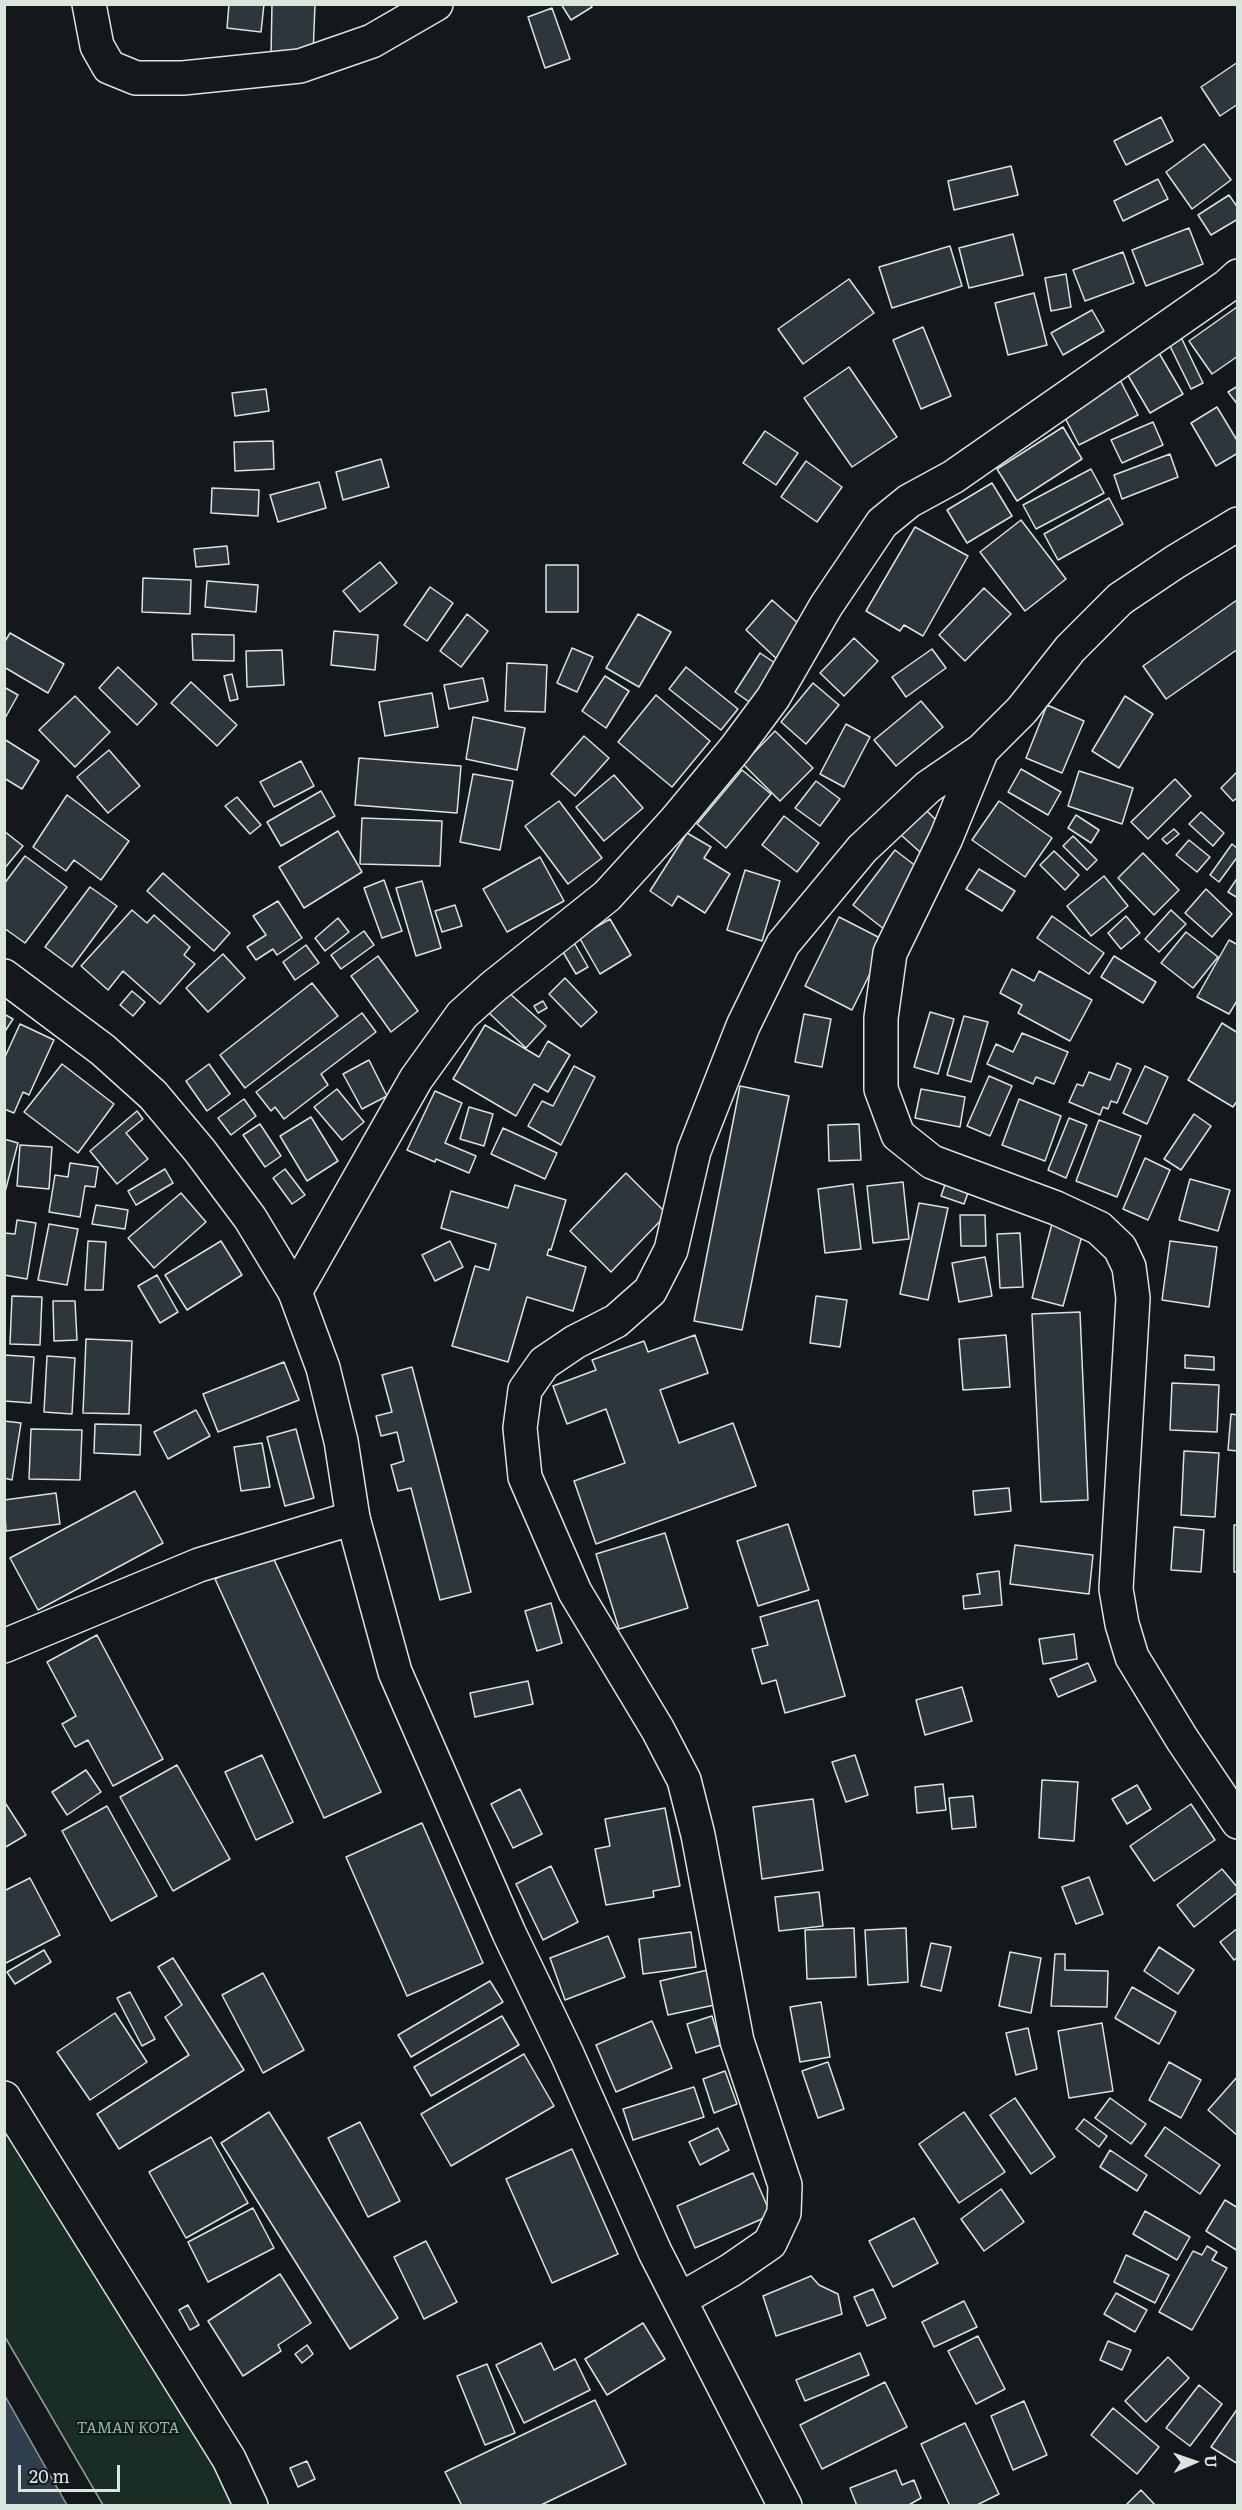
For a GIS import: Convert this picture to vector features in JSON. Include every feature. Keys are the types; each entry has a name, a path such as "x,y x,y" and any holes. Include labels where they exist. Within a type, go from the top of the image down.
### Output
{"main road":[{"path":"89,4 97,46 109,67 136,78 183,78 300,66 372,41 436,4"},
{"path":"295,1292 416,1079 462,1015 493,987 607,896 676,820 735,749 773,698 826,606 882,524 909,501 952,477 1142,347 1238,276"},
{"path":"681,2299 731,2270 770,2242 784,2213 784,2185 738,2041 698,1835 684,1780 658,1730 575,1592 525,1476 520,1428 525,1390 544,1363 575,1342 616,1321 650,1291 671,1250 694,1151 743,1026 783,944 862,849 928,786 982,750 1022,710 1070,649 1120,599 1238,524"},
{"path":"982,750 946,838 890,953 881,1018 881,1089 898,1135 932,1162 1056,1208 1098,1228 1120,1248 1125,1257 1129,1267 1133,1298 1116,1589 1122,1624 1132,1657 1182,1739 1238,1822"},
{"path":"4,976 103,1050 153,1095 200,1151 250,1218 295,1292 328,1389 341,1441 352,1518 395,1672 509,1933 567,2054 655,2252 785,2505"},
{"path":"4,1646 199,1565 352,1518"},
{"path":"4,2098 229,2459 251,2505"}],"green space":[{"name":"TAMAN KOTA","path":"4,2112 241,2505 103,2505 5,2337"}],"water":[{"path":"5,2396 67,2505 5,2505"}],"building":[{"path":"229,4 264,4 261,32 227,28"},
{"path":"272,4 315,4 313,56 271,55"},
{"path":"561,4 590,4 592,7 571,20"},
{"path":"552,8 570,59 545,68 528,17"},
{"path":"1238,62 1238,104 1220,116 1201,87"},
{"path":"1161,117 1173,141 1126,165 1114,141"},
{"path":"1204,144 1231,180 1192,209 1166,172"},
{"path":"1011,166 1018,195 954,210 948,181"},
{"path":"1158,179 1168,199 1123,221 1114,201"},
{"path":"1229,195 1238,208 1238,219 1211,235 1198,215"},
{"path":"1189,228 1203,264 1146,286 1132,250"},
{"path":"1013,234 1023,275 969,288 959,248"},
{"path":"950,246 962,286 892,308 879,267"},
{"path":"1123,252 1134,283 1085,301 1073,270"},
{"path":"1066,274 1071,307 1051,311 1045,278"},
{"path":"849,279 874,313 803,364 778,329"},
{"path":"1034,293 1047,345 1008,355 995,303"},
{"path":"1237,307 1238,356 1212,374 1189,341"},
{"path":"1092,310 1104,331 1063,355 1051,333"},
{"path":"923,327 951,396 921,409 893,340"},
{"path":"1179,333 1203,383 1191,389 1167,340"},
{"path":"1159,353 1183,394 1150,413 1126,372"},
{"path":"849,367 897,437 852,467 804,398"},
{"path":"1119,378 1138,415 1079,445 1060,408"},
{"path":"1238,386 1238,405 1228,392"},
{"path":"266,389 269,411 235,416 232,393"},
{"path":"1217,407 1238,442 1238,453 1216,466 1191,423"},
{"path":"1153,422 1163,445 1122,463 1111,440"},
{"path":"1063,427 1082,459 1017,501 997,469"},
{"path":"765,431 798,453 776,485 743,463"},
{"path":"273,441 274,469 235,471 234,442"},
{"path":"1170,454 1178,477 1122,499 1114,475"},
{"path":"381,459 389,487 343,500 336,472"},
{"path":"806,461 842,487 817,522 781,497"},
{"path":"1091,469 1104,493 1036,529 1023,505"},
{"path":"319,482 326,508 278,522 270,495"},
{"path":"992,483 1012,516 967,543 947,510"},
{"path":"212,488 259,490 258,516 211,513"},
{"path":"1109,498 1123,524 1058,560 1044,534"},
{"path":"1021,520 1066,579 1025,611 980,552"},
{"path":"915,527 968,556 923,636 904,625 900,631 866,611"},
{"path":"227,546 229,564 196,567 194,549"},
{"path":"380,562 397,583 360,612 343,591"},
{"path":"546,565 578,565 578,612 546,612"},
{"path":"143,578 191,580 190,614 142,612"},
{"path":"207,581 258,585 256,612 205,607"},
{"path":"430,587 453,603 427,641 404,625"},
{"path":"984,588 1011,614 965,661 939,635"},
{"path":"772,600 809,633 781,663 746,630"},
{"path":"1237,600 1238,649 1166,699 1143,666"},
{"path":"467,614 488,631 461,667 440,651"},
{"path":"638,614 671,632 639,687 606,668"},
{"path":"334,631 378,635 375,670 331,665"},
{"path":"10,633 64,664 48,693 4,667 4,643"},
{"path":"192,634 234,635 234,661 193,660"},
{"path":"854,638 878,661 844,696 820,673"},
{"path":"572,648 593,657 577,692 557,683"},
{"path":"932,649 946,668 906,697 892,677"},
{"path":"282,650 284,685 247,687 246,651"},
{"path":"760,653 784,669 758,708 735,692"},
{"path":"507,663 547,665 545,712 505,711"},
{"path":"118,667 157,704 137,725 99,688"},
{"path":"686,667 738,709 721,730 669,689"},
{"path":"232,674 238,699 230,701 224,676"},
{"path":"605,676 629,691 606,728 582,711"},
{"path":"483,678 488,701 449,709 444,685"},
{"path":"191,682 237,725 217,746 171,703"},
{"path":"813,683 839,705 806,744 781,722"},
{"path":"4,687 18,695 4,720"},
{"path":"432,693 438,727 385,736 379,702"},
{"path":"656,695 710,741 672,787 618,742"},
{"path":"75,696 110,732 75,767 39,730"},
{"path":"1125,696 1153,714 1119,768 1092,751"},
{"path":"921,701 943,727 896,766 874,740"},
{"path":"1047,705 1084,721 1062,773 1026,758"},
{"path":"473,717 525,728 517,770 466,759"},
{"path":"846,724 870,737 844,787 820,774"},
{"path":"775,731 813,768 780,801 743,764"},
{"path":"584,736 609,758 575,796 551,774"},
{"path":"4,739 39,761 22,789 4,778"},
{"path":"109,750 140,786 108,813 77,777"},
{"path":"359,758 461,766 457,813 355,805"},
{"path":"301,761 314,786 274,807 260,782"},
{"path":"1021,769 1061,792 1048,815 1008,792"},
{"path":"742,770 771,794 726,848 697,824"},
{"path":"1079,771 1133,788 1122,824 1068,806"},
{"path":"1238,771 1238,797 1233,801 1221,788"},
{"path":"473,774 513,781 500,850 460,842"},
{"path":"614,775 643,808 604,841 576,807"},
{"path":"1175,779 1191,796 1148,839 1131,822"},
{"path":"816,781 840,799 820,826 795,808"},
{"path":"321,791 335,816 281,846 267,822"},
{"path":"67,795 129,841 101,880 74,860 66,871 33,847"},
{"path":"237,797 261,825 250,834 225,806"},
{"path":"559,801 602,858 568,884 525,826"},
{"path":"999,801 1052,838 1025,877 972,840"},
{"path":"926,810 944,828 920,852 901,835"},
{"path":"1201,812 1224,833 1213,846 1189,824"},
{"path":"1076,815 1099,830 1091,843 1068,828"},
{"path":"784,816 819,843 797,872 762,845"},
{"path":"362,818 442,821 440,866 360,864"},
{"path":"1174,829 1179,834 1167,844 1162,839"},
{"path":"4,831 23,846 4,869"},
{"path":"338,831 362,872 304,908 279,867"},
{"path":"687,833 711,847 704,858 730,874 705,913 678,896 672,906 650,891"},
{"path":"1073,836 1097,860 1087,870 1063,846"},
{"path":"1189,840 1210,857 1197,872 1176,855"},
{"path":"1232,844 1238,849 1238,856 1219,882 1210,875"},
{"path":"895,850 926,874 884,929 853,905"},
{"path":"1054,851 1079,875 1065,890 1040,865"},
{"path":"1143,853 1179,890 1154,915 1118,878"},
{"path":"25,856 67,887 25,943 4,928 4,884"},
{"path":"540,857 564,901 507,932 483,889"},
{"path":"979,869 1015,891 1002,911 966,889"},
{"path":"745,870 780,881 762,941 727,930"},
{"path":"163,873 230,933 214,951 147,891"},
{"path":"1104,876 1128,906 1091,936 1067,906"},
{"path":"1238,877 1238,898 1228,892"},
{"path":"384,880 402,931 382,938 364,888"},
{"path":"422,881 441,948 416,956 396,888"},
{"path":"90,887 117,906 72,967 45,947"},
{"path":"1206,889 1232,914 1212,937 1185,913"},
{"path":"278,901 302,938 277,955 273,949 256,960 247,947 266,935 253,916"},
{"path":"455,905 462,926 442,932 435,911"},
{"path":"132,910 147,923 154,915 190,947 184,955 195,964 160,1004 123,971 108,990 81,966"},
{"path":"1171,910 1186,924 1159,952 1145,939"},
{"path":"1052,916 1104,953 1089,974 1037,938"},
{"path":"1126,916 1140,933 1121,949 1108,933"},
{"path":"839,917 886,941 852,1010 805,986"},
{"path":"338,918 349,932 325,951 315,938"},
{"path":"610,919 631,955 600,974 579,937"},
{"path":"364,931 374,945 341,969 331,955"},
{"path":"1186,932 1218,957 1193,988 1161,963"},
{"path":"572,939 588,967 576,974 560,947"},
{"path":"1229,940 1238,945 1238,999 1229,1014 1197,997"},
{"path":"306,945 319,963 295,980 283,962"},
{"path":"223,954 245,978 208,1012 186,988"},
{"path":"378,956 418,1011 391,1032 351,976"},
{"path":"1114,956 1156,982 1143,1003 1101,977"},
{"path":"1012,969 1034,981 1039,971 1092,1000 1070,1041 1018,1013 1022,1005 1000,993"},
{"path":"565,978 597,1012 581,1027 549,994"},
{"path":"312,983 338,1016 245,1088 220,1055"},
{"path":"132,991 145,1002 133,1016 120,1005"},
{"path":"508,992 546,1026 526,1048 489,1013"},
{"path":"543,1001 547,1008 538,1013 534,1006"},
{"path":"930,1012 954,1019 938,1074 914,1067"},
{"path":"362,1013 376,1032 321,1074 328,1085 284,1119 275,1107 271,1111 256,1092"},
{"path":"4,1014 13,1019 4,1033"},
{"path":"804,1014 831,1019 822,1067 795,1062"},
{"path":"964,1016 988,1022 971,1082 947,1075"},
{"path":"1222,1023 1238,1033 1238,1100 1233,1107 1188,1080"},
{"path":"20,1024 54,1040 29,1095 23,1092 14,1113 4,1109 4,1059"},
{"path":"485,1025 539,1057 548,1041 570,1055 548,1092 534,1084 516,1116 453,1079"},
{"path":"1022,1033 1068,1052 1054,1084 1036,1077 1033,1084 987,1064 996,1044 1013,1052"},
{"path":"369,1060 387,1096 362,1109 343,1074"},
{"path":"1117,1063 1131,1069 1117,1103 1111,1101 1108,1109 1103,1107 1100,1115 1069,1102 1077,1084 1083,1086 1089,1072 1110,1080"},
{"path":"62,1064 114,1104 78,1153 24,1112"},
{"path":"209,1064 230,1094 207,1111 186,1081"},
{"path":"574,1066 595,1077 561,1145 528,1126 542,1101 553,1106"},
{"path":"1145,1066 1168,1077 1147,1124 1123,1113"},
{"path":"989,1076 1012,1086 990,1136 967,1126"},
{"path":"740,1086 789,1096 742,1330 694,1321"},
{"path":"337,1089 364,1122 342,1140 314,1107"},
{"path":"921,1089 965,1097 960,1127 915,1118"},
{"path":"435,1091 462,1103 445,1143 476,1156 469,1173 407,1150"},
{"path":"244,1099 256,1116 231,1135 218,1118"},
{"path":"1019,1099 1061,1116 1045,1161 1002,1145"},
{"path":"469,1107 493,1114 484,1146 460,1139"},
{"path":"137,1111 143,1119 126,1133 148,1159 117,1184 90,1151"},
{"path":"1194,1114 1211,1126 1181,1170 1164,1159"},
{"path":"311,1117 338,1161 307,1181 280,1136"},
{"path":"1069,1118 1087,1125 1066,1178 1048,1170"},
{"path":"1099,1120 1141,1136 1117,1197 1076,1181"},
{"path":"260,1124 281,1156 265,1167 243,1135"},
{"path":"859,1124 861,1160 829,1161 828,1125"},
{"path":"503,1128 557,1153 545,1179 491,1154"},
{"path":"4,1139 18,1143 5,1192 4,1192"},
{"path":"20,1145 52,1147 49,1189 17,1186"},
{"path":"1145,1158 1170,1170 1148,1220 1123,1209"},
{"path":"70,1163 98,1167 95,1187 85,1186 80,1217 49,1212 55,1175 68,1177"},
{"path":"165,1169 173,1183 136,1205 128,1191"},
{"path":"285,1169 305,1195 292,1204 273,1178"},
{"path":"626,1173 667,1214 611,1272 570,1231"},
{"path":"947,1179 970,1187 964,1204 941,1196"},
{"path":"1190,1179 1230,1190 1218,1231 1179,1220"},
{"path":"903,1182 909,1239 873,1243 867,1186"},
{"path":"853,1184 861,1249 825,1253 818,1189"},
{"path":"515,1185 566,1200 551,1250 549,1249 547,1255 586,1267 573,1311 527,1297 508,1362 452,1346 475,1266 489,1270 496,1244 441,1228 451,1191 508,1208"},
{"path":"181,1193 206,1222 154,1268 128,1238"},
{"path":"919,1203 948,1208 928,1300 900,1294"},
{"path":"96,1205 128,1210 125,1229 92,1224"},
{"path":"960,1215 985,1215 986,1246 961,1246"},
{"path":"17,1220 36,1223 27,1279 4,1275 4,1233 15,1234"},
{"path":"49,1224 78,1229 67,1285 38,1280"},
{"path":"1052,1224 1083,1232 1063,1306 1032,1298"},
{"path":"1020,1233 1023,1287 1000,1288 997,1234"},
{"path":"88,1241 106,1242 103,1290 85,1290"},
{"path":"221,1241 242,1275 187,1310 165,1275"},
{"path":"450,1241 463,1267 435,1281 422,1255"},
{"path":"1170,1241 1217,1247 1209,1307 1162,1300"},
{"path":"985,1257 992,1296 959,1302 952,1263"},
{"path":"157,1275 178,1312 160,1323 138,1286"},
{"path":"12,1296 42,1297 40,1345 10,1344"},
{"path":"816,1296 847,1300 840,1347 810,1343"},
{"path":"53,1301 75,1301 77,1340 54,1341"},
{"path":"1080,1312 1088,1500 1041,1502 1032,1314"},
{"path":"695,1335 708,1373 660,1390 679,1443 733,1423 756,1486 596,1544 574,1481 625,1463 606,1409 567,1424 553,1386 596,1370 592,1360 644,1341 648,1352"},
{"path":"1006,1335 1010,1387 963,1390 959,1339"},
{"path":"86,1339 132,1341 129,1414 83,1413"},
{"path":"4,1355 34,1357 31,1403 4,1401"},
{"path":"1185,1355 1214,1357 1214,1370 1185,1368"},
{"path":"47,1356 75,1358 72,1414 44,1412"},
{"path":"284,1362 299,1400 218,1432 203,1394"},
{"path":"412,1367 471,1592 440,1600 411,1488 398,1491 391,1465 404,1461 397,1432 381,1436 376,1416 392,1412 382,1375"},
{"path":"1172,1383 1219,1385 1217,1432 1170,1430"},
{"path":"196,1410 210,1436 168,1459 154,1432"},
{"path":"1231,1414 1238,1415 1238,1451 1228,1450"},
{"path":"4,1421 21,1423 12,1480 4,1478"},
{"path":"95,1424 141,1425 140,1455 94,1453"},
{"path":"31,1429 82,1430 80,1480 29,1479"},
{"path":"296,1429 314,1498 285,1506 267,1437"},
{"path":"262,1443 270,1487 241,1491 234,1447"},
{"path":"1184,1451 1219,1453 1215,1517 1181,1515"},
{"path":"1009,1488 1011,1511 975,1515 973,1491"},
{"path":"135,1491 163,1543 38,1610 10,1558"},
{"path":"56,1493 60,1524 6,1531 4,1500"},
{"path":"788,1524 809,1590 758,1606 737,1541"},
{"path":"1234,1525 1238,1525 1238,1572 1234,1572"},
{"path":"1174,1527 1204,1530 1201,1572 1171,1570"},
{"path":"665,1533 688,1608 619,1629 596,1554"},
{"path":"1015,1545 1093,1555 1089,1594 1010,1584"},
{"path":"271,1553 381,1792 324,1818 215,1579"},
{"path":"999,1571 1002,1605 964,1609 963,1596 980,1594 977,1574"},
{"path":"818,1600 845,1696 785,1713 776,1680 762,1684 752,1649 768,1645 760,1617"},
{"path":"551,1603 562,1643 537,1651 525,1611"},
{"path":"1074,1634 1077,1659 1043,1664 1039,1639"},
{"path":"97,1635 163,1759 113,1786 88,1740 75,1747 62,1724 76,1716 47,1662"},
{"path":"1088,1663 1096,1681 1058,1697 1050,1679"},
{"path":"528,1681 533,1704 475,1717 470,1693"},
{"path":"962,1687 972,1721 925,1735 916,1700"},
{"path":"262,1755 293,1822 256,1840 225,1772"},
{"path":"855,1755 868,1795 846,1802 832,1762"},
{"path":"177,1765 230,1859 173,1891 120,1797"},
{"path":"86,1770 101,1792 67,1815 52,1792"},
{"path":"1042,1780 1078,1782 1074,1841 1039,1838"},
{"path":"943,1784 946,1810 917,1813 915,1787"},
{"path":"1137,1785 1151,1809 1127,1824 1112,1799"},
{"path":"520,1789 542,1834 513,1848 491,1804"},
{"path":"973,1796 976,1827 952,1829 949,1798"},
{"path":"813,1799 823,1870 762,1879 753,1807"},
{"path":"4,1801 26,1835 4,1848"},
{"path":"1191,1804 1215,1840 1154,1881 1130,1846"},
{"path":"107,1806 157,1896 111,1921 62,1831"},
{"path":"665,1808 680,1886 653,1891 654,1897 606,1905 595,1849 610,1846 605,1819"},
{"path":"422,1823 483,1963 407,1996 346,1857"},
{"path":"551,1866 578,1922 543,1940 516,1884"},
{"path":"1222,1869 1238,1888 1238,1892 1194,1927 1177,1905"},
{"path":"1089,1877 1103,1914 1076,1924 1062,1887"},
{"path":"30,1878 60,1935 4,1964 4,1891"},
{"path":"819,1892 823,1926 779,1931 775,1897"},
{"path":"854,1928 856,1977 807,1979 805,1930"},
{"path":"906,1928 908,1982 868,1985 865,1930"},
{"path":"1238,1928 1238,1957 1234,1960 1220,1942"},
{"path":"691,1932 696,1967 643,1974 639,1939"},
{"path":"608,1936 625,1977 565,2000 550,1958"},
{"path":"931,1943 951,1947 941,1991 921,1986"},
{"path":"1159,1947 1194,1970 1178,1994 1144,1971"},
{"path":"44,1950 51,1962 15,1984 7,1972"},
{"path":"1010,1952 1041,1958 1031,2013 999,2006"},
{"path":"1055,1954 1065,1954 1065,1970 1108,1971 1107,2007 1051,2006"},
{"path":"173,1958 244,2070 119,2149 97,2114 189,2055 165,2017 182,2005 158,1967"},
{"path":"712,1969 719,2004 668,2015 660,1981"},
{"path":"263,1973 304,2050 263,2073 222,1995"},
{"path":"490,1981 503,2002 411,2057 398,2035"},
{"path":"1132,1987 1176,2012 1159,2044 1115,2018"},
{"path":"130,1992 155,2039 142,2046 117,1998"},
{"path":"821,2002 830,2057 800,2062 790,2007"},
{"path":"115,2013 147,2062 90,2100 57,2052"},
{"path":"502,2016 519,2045 431,2096 414,2067"},
{"path":"712,2016 721,2045 696,2053 687,2024"},
{"path":"652,2021 672,2068 616,2092 596,2045"},
{"path":"1102,2023 1113,2091 1069,2098 1058,2031"},
{"path":"1028,2028 1037,2069 1016,2075 1006,2033"},
{"path":"524,2054 554,2106 451,2166 421,2114"},
{"path":"828,2062 844,2109 818,2118 802,2071"},
{"path":"1169,2062 1201,2080 1181,2118 1149,2100"},
{"path":"725,2071 737,2104 714,2113 703,2079"},
{"path":"1238,2076 1238,2136 1208,2110"},
{"path":"694,2087 704,2117 633,2140 623,2109"},
{"path":"1015,2098 1055,2157 1031,2174 990,2115"},
{"path":"1110,2098 1146,2124 1131,2144 1095,2118"},
{"path":"269,2112 398,2318 350,2349 221,2143"},
{"path":"964,2112 1005,2172 959,2203 919,2144"},
{"path":"1084,2119 1107,2136 1099,2147 1076,2129"},
{"path":"360,2122 400,2201 368,2217 328,2138"},
{"path":"1165,2127 1220,2165 1200,2194 1145,2156"},
{"path":"718,2128 729,2150 700,2165 689,2142"},
{"path":"211,2137 248,2203 186,2238 149,2172"},
{"path":"572,2149 618,2254 552,2283 506,2179"},
{"path":"1110,2150 1147,2175 1137,2191 1100,2167"},
{"path":"753,2173 771,2215 695,2248 677,2206"},
{"path":"1001,2189 1024,2222 984,2251 961,2219"},
{"path":"1225,2200 1238,2208 1238,2251 1206,2231"},
{"path":"253,2208 274,2248 208,2282 188,2242"},
{"path":"1145,2211 1190,2237 1177,2260 1133,2234"},
{"path":"914,2218 938,2263 893,2287 869,2241"},
{"path":"426,2241 457,2302 424,2319 394,2257"},
{"path":"1207,2246 1217,2252 1212,2260 1227,2268 1192,2330 1159,2312 1193,2251 1202,2255"},
{"path":"1126,2255 1169,2275 1155,2303 1114,2282"},
{"path":"280,2274 311,2323 278,2345 281,2351 243,2376 208,2321"},
{"path":"811,2276 819,2285 838,2294 842,2314 776,2336 763,2296"},
{"path":"873,2289 886,2318 867,2326 854,2297"},
{"path":"1116,2293 1147,2310 1135,2332 1104,2314"},
{"path":"964,2301 977,2327 934,2347 922,2322"},
{"path":"188,2305 199,2325 190,2330 179,2310"},
{"path":"643,2323 665,2359 607,2395 585,2359"},
{"path":"978,2336 1005,2389 976,2404 948,2351"},
{"path":"1108,2341 1131,2350 1122,2370 1100,2360"},
{"path":"541,2343 554,2370 575,2359 590,2390 524,2423 496,2365"},
{"path":"307,2345 313,2354 302,2363 295,2354"},
{"path":"860,2353 869,2375 805,2401 796,2380"},
{"path":"1168,2357 1189,2378 1146,2422 1125,2401"},
{"path":"487,2364 515,2433 485,2445 457,2376"},
{"path":"885,2382 907,2427 822,2469 800,2425"},
{"path":"1199,2385 1222,2404 1190,2446 1166,2428"},
{"path":"595,2400 626,2464 539,2506 462,2506 445,2472"},
{"path":"1024,2401 1047,2455 1013,2470 991,2416"},
{"path":"1113,2408 1159,2447 1137,2474 1091,2435"},
{"path":"1238,2408 1238,2464 1211,2447"},
{"path":"965,2423 999,2494 975,2506 950,2506 921,2444"},
{"path":"307,2461 315,2479 298,2487 290,2468"},
{"path":"896,2470 902,2485 914,2480 921,2498 907,2506 857,2506 850,2488"},
{"path":"1141,2490 1156,2506 1125,2506"}]}
